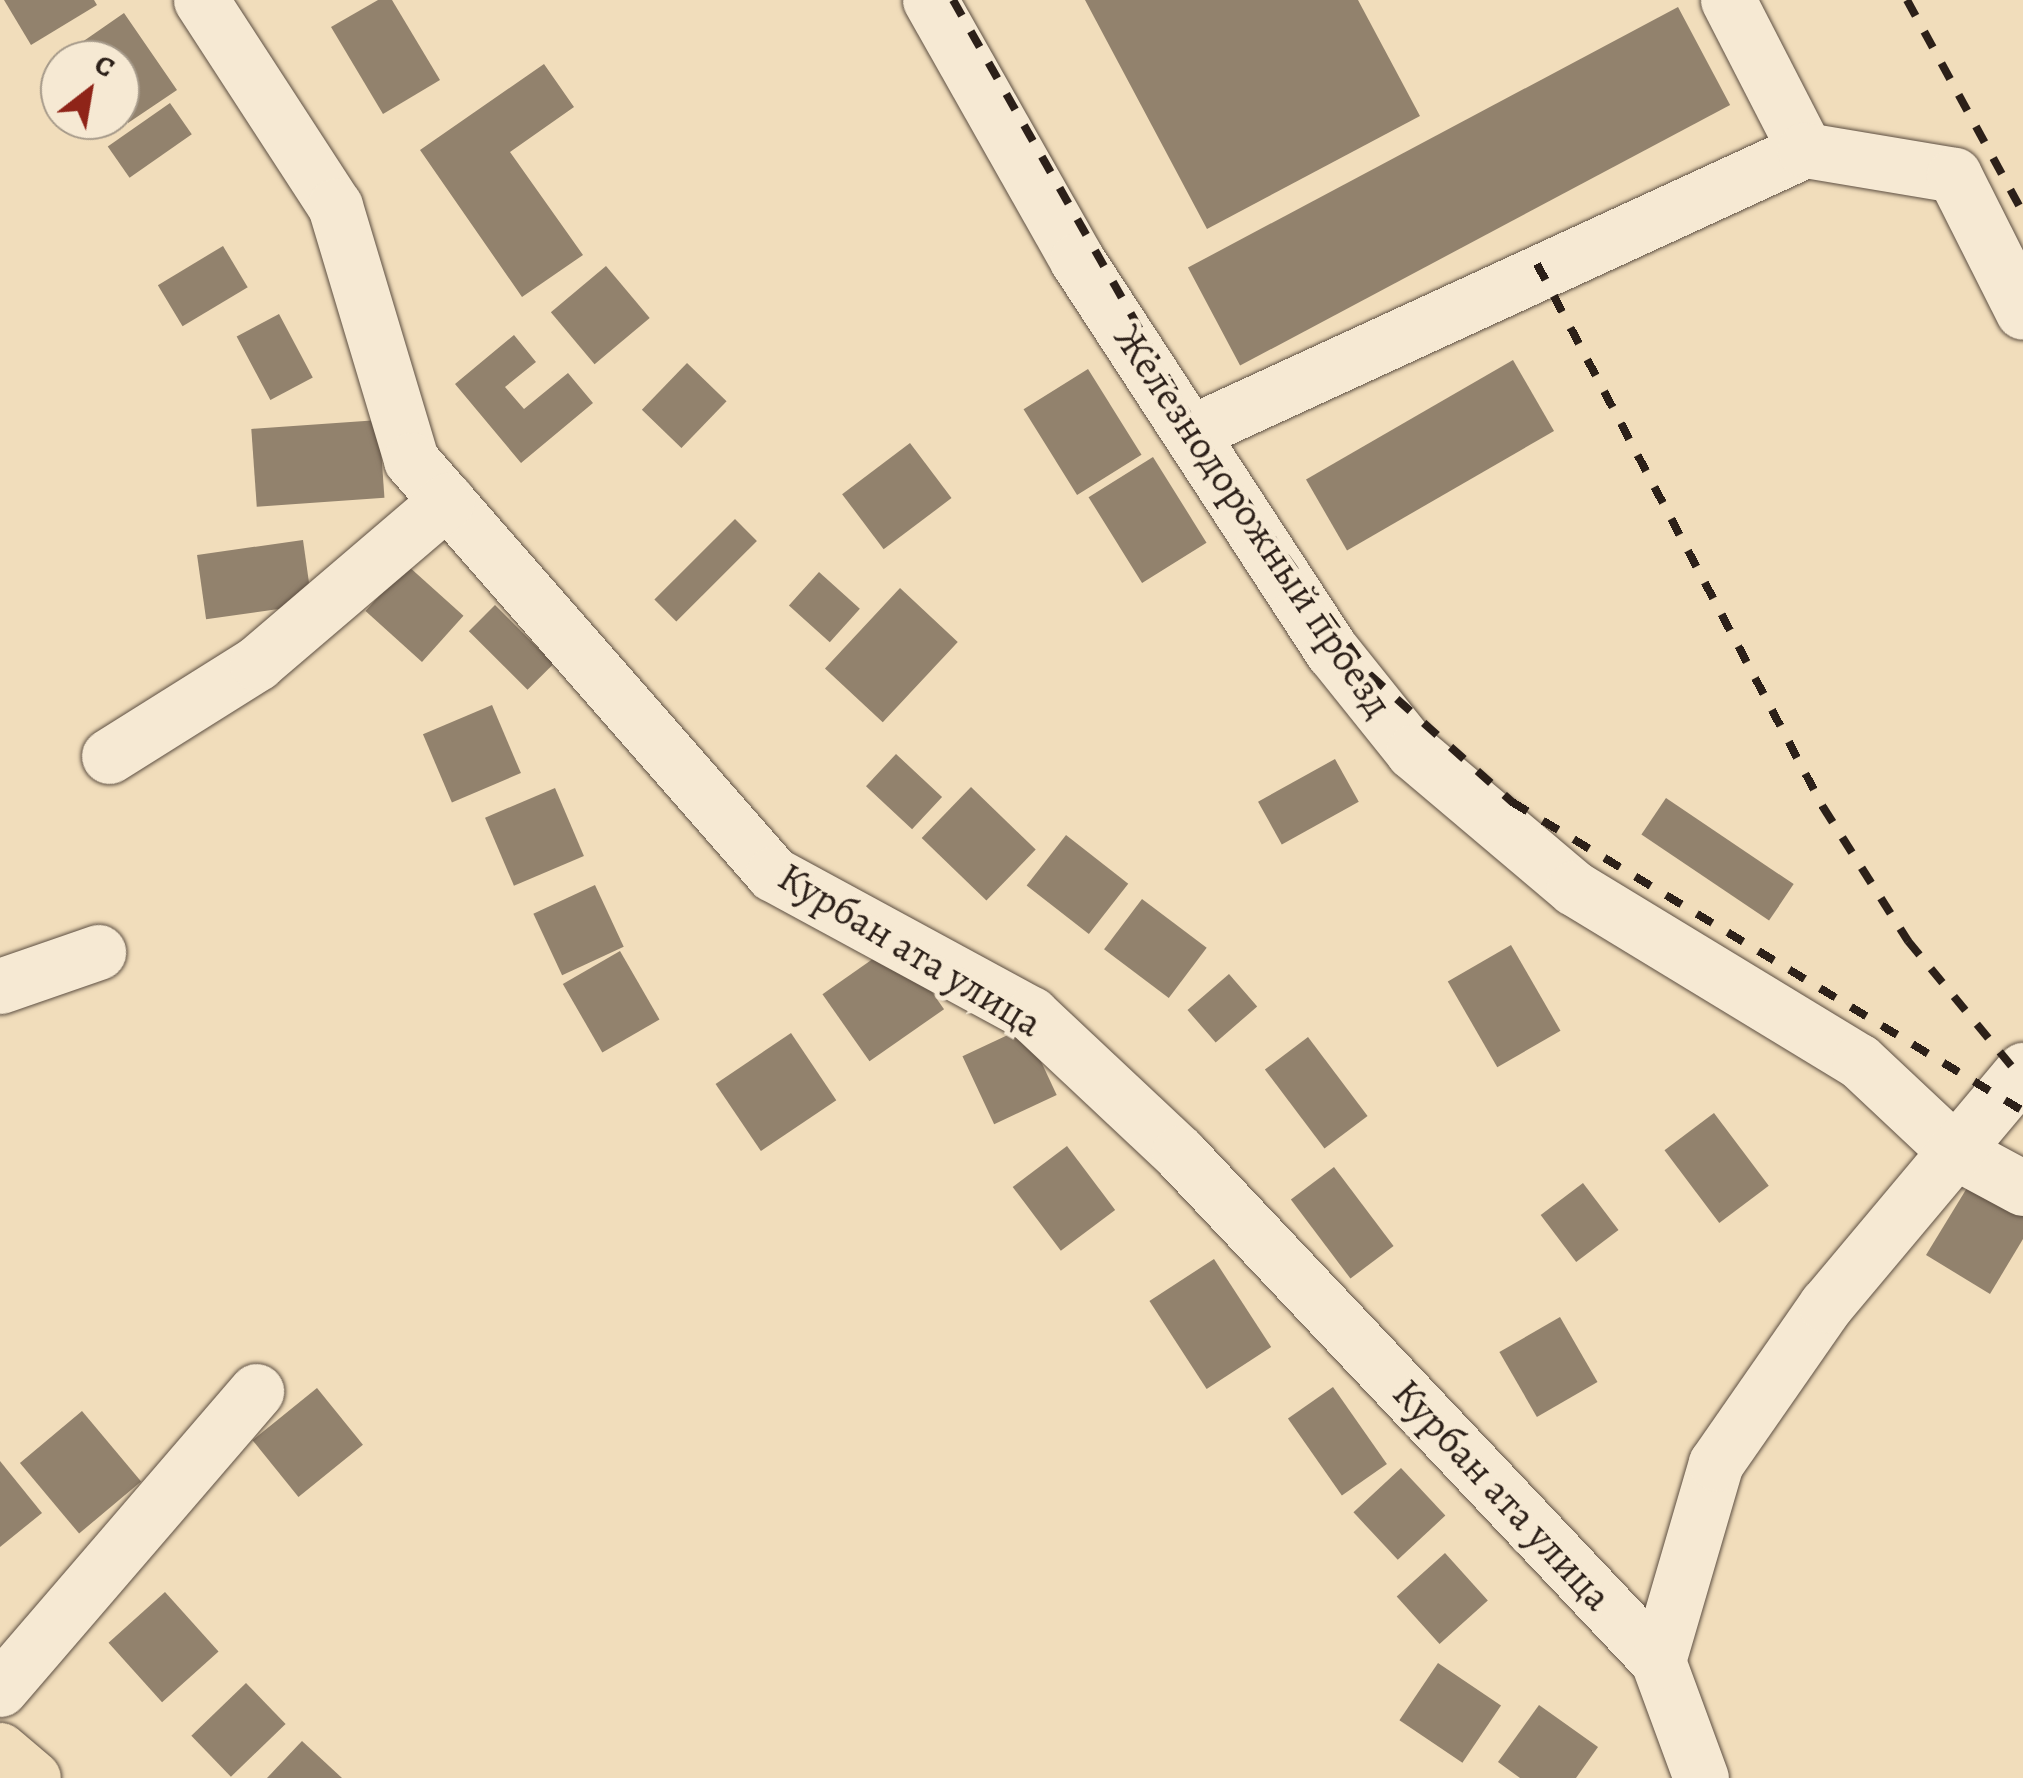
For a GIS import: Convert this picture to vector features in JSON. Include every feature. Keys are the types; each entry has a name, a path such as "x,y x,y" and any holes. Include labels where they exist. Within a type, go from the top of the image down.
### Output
{"main road":[{"path":"0,1750 33,1778"}],"street":[{"name":"Курбан ата улица","path":"201,0 335,206 411,460 773,874 1032,1014 1179,1152 1658,1661"},
{"name":"Железнодорожный проезд","path":"930,0 1077,260 1333,652 1413,752 1574,888 1859,1062 1956,1152 2023,1188"},
{"path":"1728,0 1805,150"},
{"path":"1190,434 1805,150 1954,175 2023,312"},
{"path":"109,756 258,663 447,501"},
{"path":"0,986 98,952"},
{"path":"1701,1778 1658,1661 1716,1463 1826,1305 2023,1070"},
{"path":"0,1689 256,1391"}],"building":[{"path":"4,0 94,0 97,5 31,45"},
{"path":"378,0 392,0 440,80 383,114 331,27"},
{"path":"1085,0 1358,0 1420,116 1207,229"},
{"path":"1678,7 1730,105 1240,366 1188,268"},
{"path":"124,13 177,90 140,115 140,40 85,40"},
{"path":"544,64 574,107 510,152 583,255 522,297 420,150"},
{"path":"170,103 192,134 130,178 108,147 117,140 140,140 140,124"},
{"path":"223,246 248,287 183,326 158,285"},
{"path":"606,266 650,318 595,364 551,312"},
{"path":"279,314 313,378 270,400 237,337"},
{"path":"514,335 536,362 505,387 524,409 568,373 593,403 521,463 455,384"},
{"path":"1513,360 1554,431 1347,551 1306,480"},
{"path":"687,363 727,401 681,448 642,410"},
{"path":"1088,369 1142,455 1077,495 1024,409"},
{"path":"379,420 384,498 257,507 251,429"},
{"path":"910,443 952,498 884,549 842,494"},
{"path":"1153,457 1207,543 1142,583 1089,497"},
{"path":"735,519 757,541 676,622 654,600"},
{"path":"303,540 312,604 206,619 197,555"},
{"path":"407,565 463,616 422,662 366,611"},
{"path":"819,572 860,609 830,642 789,605"},
{"path":"900,588 958,642 883,722 825,668"},
{"path":"495,605 554,664 528,690 469,631"},
{"path":"492,705 521,773 452,802 423,734"},
{"path":"896,754 942,797 912,829 866,786"},
{"path":"1335,759 1359,802 1282,845 1258,802"},
{"path":"971,787 1036,850 986,901 922,838"},
{"path":"555,788 584,856 514,886 485,818"},
{"path":"1666,798 1794,884 1769,921 1641,834"},
{"path":"1066,835 1128,884 1089,934 1027,885"},
{"path":"595,885 624,947 562,975 533,914"},
{"path":"1142,899 1207,948 1169,998 1104,949"},
{"path":"897,942 944,1009 869,1061 822,994"},
{"path":"1511,945 1561,1031 1497,1067 1448,981"},
{"path":"620,951 660,1019 602,1052 563,984"},
{"path":"1229,974 1257,1006 1216,1043 1187,1010"},
{"path":"1025,1027 1057,1095 994,1124 962,1056"},
{"path":"791,1033 836,1100 761,1151 716,1084"},
{"path":"1308,1037 1368,1116 1324,1149 1265,1069"},
{"path":"1714,1113 1769,1186 1719,1223 1664,1150"},
{"path":"1067,1146 1115,1210 1061,1251 1013,1187"},
{"path":"1334,1167 1394,1246 1350,1279 1291,1199"},
{"path":"1583,1183 1619,1230 1576,1262 1541,1215"},
{"path":"1970,1183 2023,1215 2023,1239 1990,1294 1926,1255"},
{"path":"1214,1259 1271,1347 1207,1389 1149,1301"},
{"path":"1560,1317 1598,1382 1537,1417 1499,1352"},
{"path":"1333,1387 1387,1464 1342,1496 1288,1419"},
{"path":"317,1388 363,1445 298,1497 252,1440"},
{"path":"82,1411 141,1481 79,1534 20,1463"},
{"path":"0,1461 42,1513 0,1547"},
{"path":"1401,1468 1445,1516 1398,1560 1353,1512"},
{"path":"1445,1553 1488,1601 1440,1644 1397,1596"},
{"path":"165,1592 219,1651 162,1702 109,1643"},
{"path":"1438,1663 1501,1705 1462,1763 1399,1720"},
{"path":"246,1683 286,1724 231,1777 191,1736"},
{"path":"1539,1705 1598,1747 1576,1778 1520,1778 1498,1762"},
{"path":"302,1741 342,1778 267,1778"}],"railway":[{"path":"953,0 1202,439 1370,675 1512,802 2023,1111"},
{"path":"1907,0 2023,213"},
{"path":"1537,264 1823,807 1908,941 2023,1080"}]}
